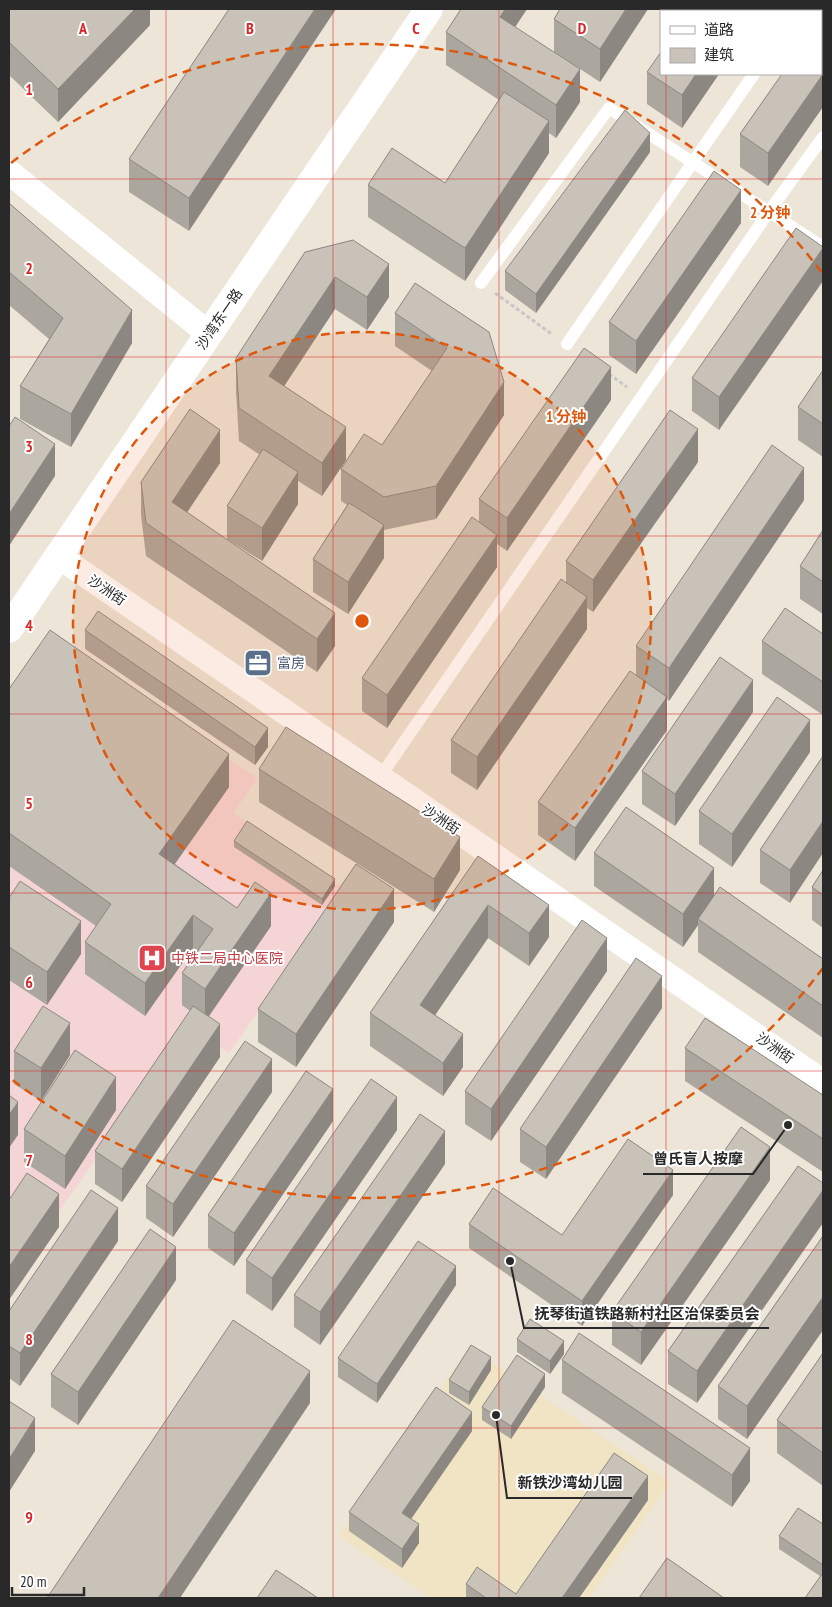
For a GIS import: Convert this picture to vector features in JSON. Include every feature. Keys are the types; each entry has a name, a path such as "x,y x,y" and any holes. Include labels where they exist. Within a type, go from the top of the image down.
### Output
{"street":[{"name":"沙湾东一路","path":"9,630 429,9"},
{"path":"9,172 209,334"},
{"name":"沙洲街","path":"58,556 823,1082"}],"lane":[{"path":"567,344 753,75"},
{"path":"481,283 608,108 823,248"},
{"path":"380,777 768,213 823,137"}],"shaded area":[{"name":"中铁二局中心医院","path":"47,641 258,778 233,813 344,889 229,1053 188,1028 52,1221 9,1213 9,698"},
{"path":"469,1347 670,1482 590,1598 431,1598 339,1536"}],"building":[{"path":"9,9 135,9 58,89 9,42"},
{"path":"229,9 315,9 189,198 129,159"},
{"path":"461,9 505,9 500,17 580,69 556,105 446,32"},
{"path":"560,9 626,9 600,49 554,19"},
{"path":"690,9 740,9 740,10"},
{"path":"823,15 823,74 768,153 740,134 781,75 822,75"},
{"path":"660,53 660,75 695,75 682,95 647,72"},
{"path":"504,92 549,121 465,248 368,185 392,148 445,183"},
{"path":"625,110 650,133 536,294 505,271"},
{"path":"714,171 741,190 636,341 609,322"},
{"path":"9,203 132,310 71,414 20,386 63,318 9,272"},
{"path":"796,228 823,248 719,397 692,378"},
{"path":"353,240 389,264 367,297 335,277 269,376 346,427 322,463 239,408 236,358 305,252"},
{"path":"415,283 489,332 504,382 436,486 384,497 341,469 364,434 382,445 447,348 395,313"},
{"path":"584,348 611,367 507,518 479,499"},
{"path":"823,370 823,424 798,407"},
{"path":"190,409 220,430 172,502 335,613 317,639 146,523 141,482"},
{"path":"670,410 698,429 593,580 566,561"},
{"path":"15,417 55,444 9,514 9,426"},
{"path":"772,445 804,468 669,668 636,646"},
{"path":"263,449 298,472 262,528 227,506"},
{"path":"349,503 384,525 348,582 313,559"},
{"path":"472,517 497,535 387,695 362,678"},
{"path":"823,530 823,582 800,566"},
{"path":"561,579 587,597 477,757 451,740"},
{"path":"785,608 823,634 823,682 762,641"},
{"path":"98,611 268,728 255,747 85,630"},
{"path":"50,630 229,754 159,854 237,908 255,882 271,893 205,989 182,973 213,929 193,915 145,983 85,942 111,904 9,833 9,689"},
{"path":"720,657 753,680 675,794 642,771"},
{"path":"630,671 667,697 575,828 538,802"},
{"path":"777,697 810,720 732,834 699,811"},
{"path":"286,727 460,837 434,879 259,769"},
{"path":"823,756 823,821 790,870 760,850"},
{"path":"626,807 714,868 683,914 594,853"},
{"path":"247,821 335,879 322,899 234,841"},
{"path":"478,856 549,905 529,933 488,905 420,1005 463,1034 443,1063 370,1013"},
{"path":"356,864 394,889 296,1034 258,1009"},
{"path":"823,870 823,895 812,887"},
{"path":"20,881 81,921 47,972 9,947 9,898"},
{"path":"720,887 823,959 823,1006 698,919"},
{"path":"582,920 607,938 491,1109 465,1091"},
{"path":"636,958 662,976 546,1147 520,1129"},
{"path":"43,1006 70,1023 41,1068 14,1051"},
{"path":"193,1006 220,1024 122,1169 95,1151"},
{"path":"705,1018 823,1095 823,1139 685,1048"},
{"path":"245,1041 272,1059 173,1204 146,1186"},
{"path":"75,1050 116,1077 65,1156 24,1129"},
{"path":"306,1071 333,1089 234,1233 208,1215"},
{"path":"371,1079 397,1097 272,1278 246,1260"},
{"path":"9,1095 18,1102 9,1115"},
{"path":"420,1114 445,1131 320,1312 294,1295"},
{"path":"741,1127 770,1147 641,1332 612,1312"},
{"path":"628,1139 673,1170 582,1301 469,1224 493,1188 562,1235"},
{"path":"798,1166 823,1183 823,1190 697,1371 668,1351"},
{"path":"27,1173 59,1194 9,1267 9,1200"},
{"path":"91,1190 118,1208 20,1353 9,1346 9,1311"},
{"path":"150,1229 176,1247 78,1392 51,1374"},
{"path":"823,1236 823,1297 747,1406 718,1386"},
{"path":"418,1241 456,1266 377,1384 338,1358"},
{"path":"530,1319 564,1341 550,1361 517,1339"},
{"path":"233,1320 310,1371 158,1598 47,1598"},
{"path":"579,1333 750,1448 732,1475 562,1360"},
{"path":"471,1345 491,1357 469,1392 449,1380"},
{"path":"823,1353 823,1453 777,1420"},
{"path":"517,1355 545,1374 511,1426 482,1407"},
{"path":"436,1387 472,1412 402,1513 419,1524 402,1549 349,1512"},
{"path":"9,1401 35,1418 9,1459"},
{"path":"614,1453 648,1476 562,1598 486,1598 466,1584 477,1567 516,1594"},
{"path":"798,1508 823,1524 823,1565 779,1536"},
{"path":"667,1558 724,1598 639,1598"},
{"path":"276,1570 318,1598 257,1598"},
{"path":"822,1574 823,1598 805,1598"}],"place":[{"name":"富房","path":"258,663"},
{"name":"中铁二局中心医院","path":"152,958"},
{"name":"曾氏盲人按摩","path":"788,1125"},
{"name":"抚琴街道铁路新村社区治保委员会","path":"510,1261"},
{"name":"新铁沙湾幼儿园","path":"496,1415"}]}
